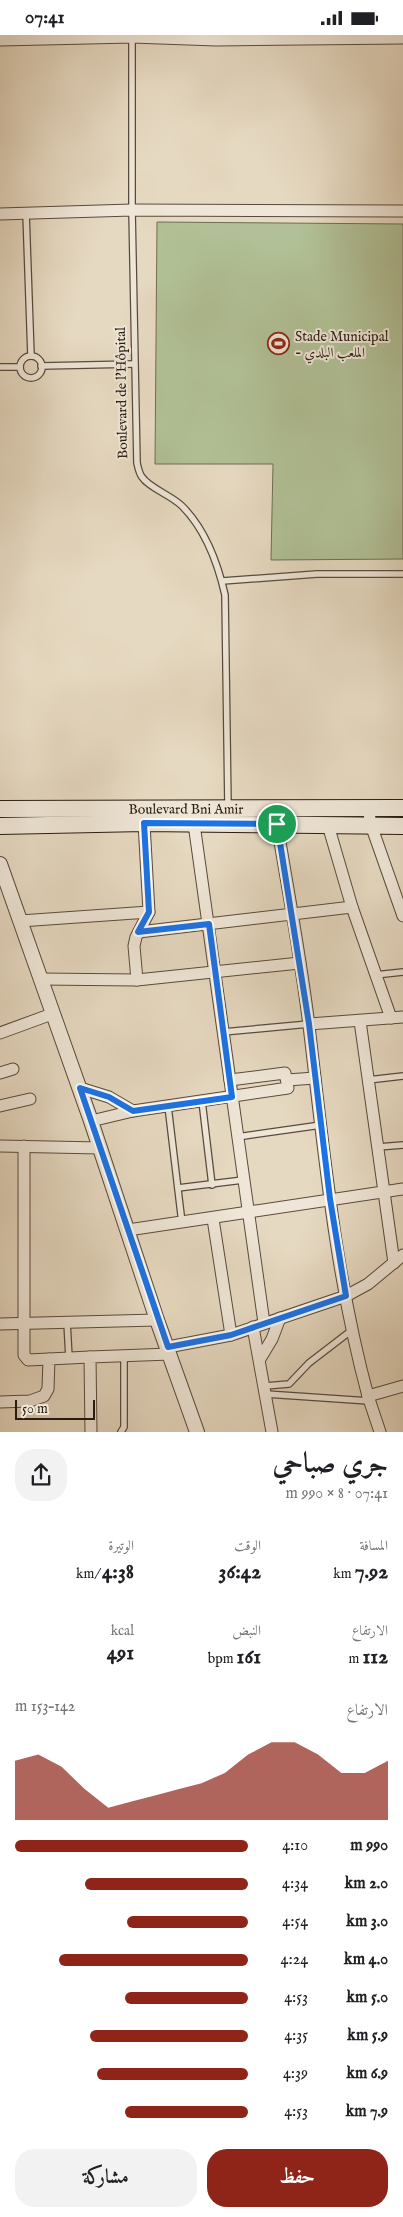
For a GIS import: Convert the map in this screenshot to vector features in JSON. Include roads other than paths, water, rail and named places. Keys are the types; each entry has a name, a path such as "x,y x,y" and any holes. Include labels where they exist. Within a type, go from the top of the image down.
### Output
{"main road":[{"name":"Boulevard Bni Amir","path":"0,809 403,808"},
{"name":"Boulevard Bni Amir","path":"0,826 194,823 403,826"}],"street":[{"path":"0,40 132,36 216,40 403,38"},
{"path":"0,214 132,210 403,211"},
{"path":"368,807 371,825 403,916"},
{"path":"137,980 134,946 138,932 149,912 144,823"},
{"path":"194,823 248,1213 259,1325 260,1359 272,1432"},
{"path":"277,824 309,1024 330,1199 346,1296 352,1330 369,1398 380,1432"},
{"path":"309,1024 397,1017 375,975 352,907 328,825"},
{"path":"0,864 80,1088 157,1320 197,1432"},
{"path":"138,932 352,907"},
{"path":"20,921 149,912"},
{"path":"40,979 137,980 300,963"},
{"path":"0,1033 52,1014"},
{"path":"360,1021 394,1263"},
{"path":"0,1073 13,1069"},
{"path":"91,1121 133,1111 288,1088 285,1073 230,1080"},
{"path":"286,1081 315,1077"},
{"path":"80,1088 109,1097 133,1111"},
{"path":"0,1106 30,1099"},
{"path":"0,1146 100,1148"},
{"path":"24,1146 25,1237 23,1324 25,1358 124,1356 169,1350 231,1335 346,1296 368,1284 403,1255"},
{"path":"128,1230 213,1219 330,1199 403,1189"},
{"path":"213,1219 231,1335"},
{"path":"260,1359 272,1339 280,1318"},
{"path":"0,1324 157,1320"},
{"path":"90,1357 91,1432"},
{"path":"0,1401 30,1401 44,1396 48,1389 49,1359"},
{"path":"369,1398 403,1386"}],"lane":[{"name":"Boulevard de l'Hôpital","path":"132,36 132,210 136,463 142,478 171,496 184,508 202,535 214,558 222,581 225,595 228,807"},
{"path":"26,213 31,356"},
{"path":"31,356 38,359 42,366 38,374 31,377 23,374 20,367 23,359 31,356"},
{"path":"42,366 134,364"},
{"path":"0,367 20,367"},
{"path":"222,581 317,574 403,574"},
{"path":"375,975 403,972"},
{"path":"223,1032 309,1024"},
{"path":"368,1080 403,1076"},
{"path":"202,1101 212,1185"},
{"path":"168,1106 182,1223"},
{"path":"237,1137 321,1125"},
{"path":"377,1147 403,1145"},
{"path":"178,1188 243,1180"},
{"path":"67,1322 68,1358"},
{"path":"266,1390 289,1384 309,1363 352,1330"},
{"path":"121,1432 124,1427 124,1356"},
{"path":"266,1390 369,1398"}],"place":[{"name":"Stade Municipal - الملعب البلدي","path":"279,344"}]}
